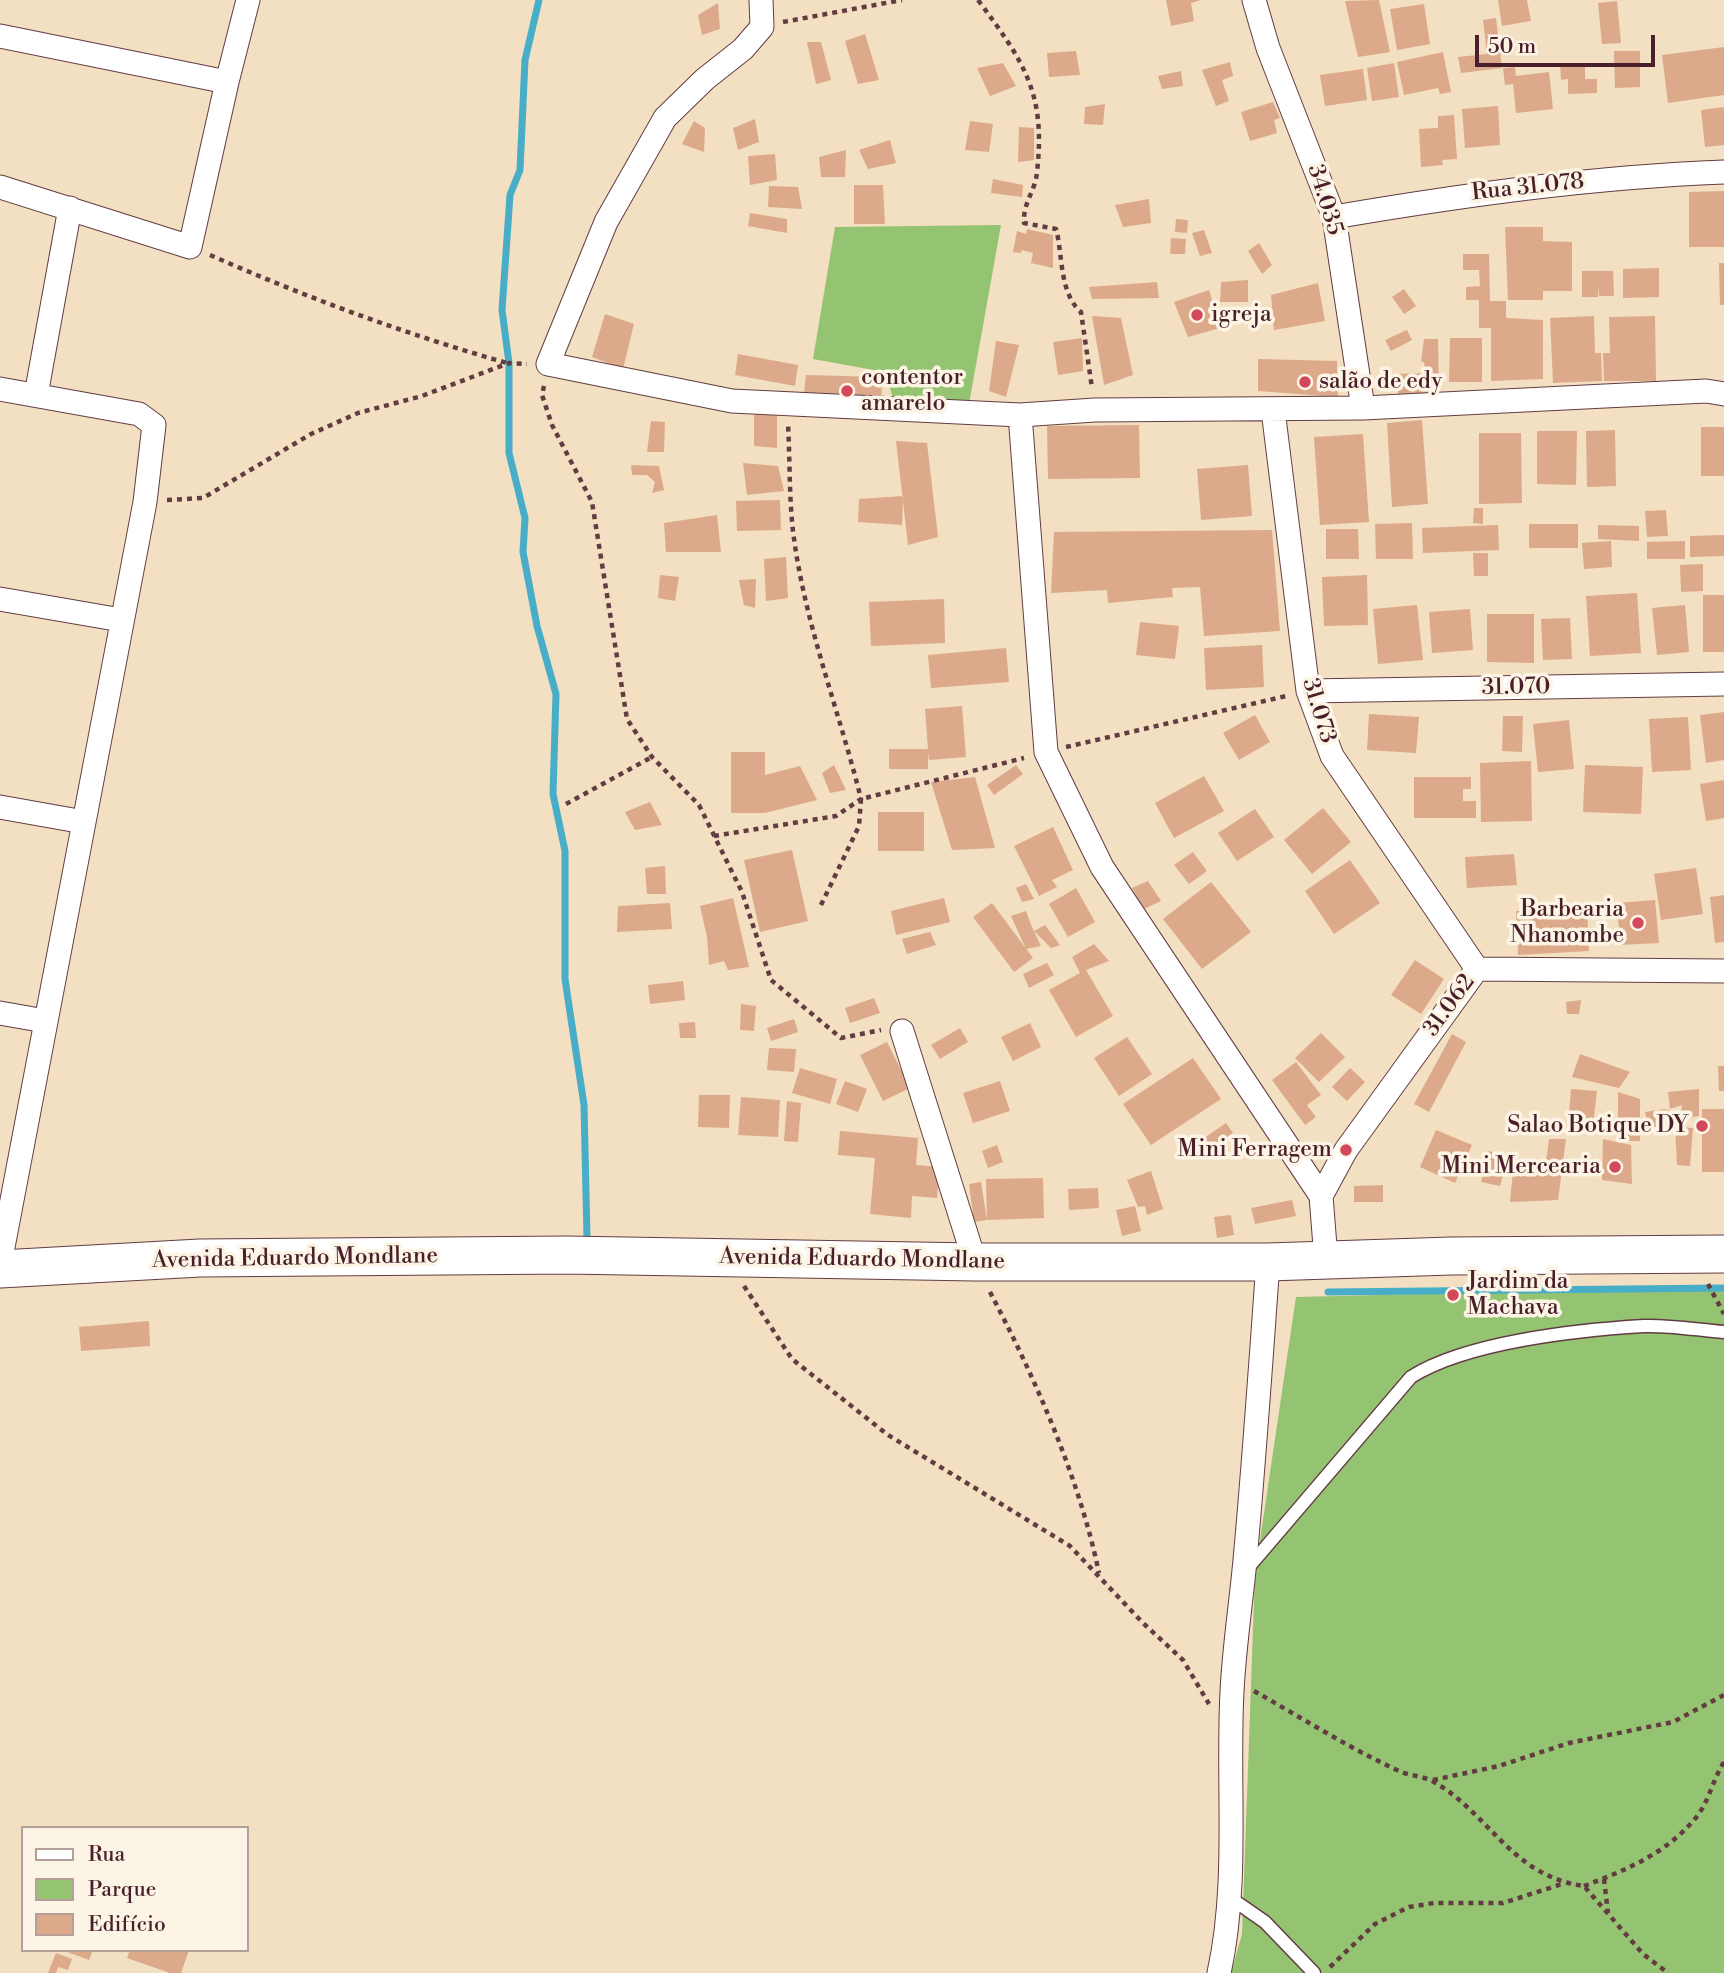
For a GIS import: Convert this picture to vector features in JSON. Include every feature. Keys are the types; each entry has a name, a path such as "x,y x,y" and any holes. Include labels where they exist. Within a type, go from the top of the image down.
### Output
{"main road":[{"name":"Avenida Eduardo Mondlane","path":"0,1269 200,1258 581,1255 975,1262 1268,1262 1724,1254"}],"street":[{"path":"0,187 190,247 226,82 248,0"},
{"path":"761,0 762,27 744,49 705,79 665,118 606,222 548,364 732,401 787,406 1020,415 1095,410 1363,408 1718,388"},
{"name":"34.035","path":"1254,0 1268,48 1334,217 1363,408"},
{"path":"0,36 226,82"},
{"name":"Rua 31.078","path":"1334,217 1480,192 1655,175 1724,172"},
{"path":"36,395 69,208"},
{"path":"0,389 139,414 154,425 145,502 3,1225 0,1263"},
{"name":"31.073","path":"1273,410 1308,691 1332,756 1477,969"},
{"path":"1020,415 1046,752 1102,867 1321,1196 1326,1259"},
{"path":"0,599 121,620"},
{"name":"31.070","path":"1308,691 1724,684"},
{"path":"0,807 84,822"},
{"name":"31.062","path":"1321,1196 1346,1150 1477,969 1724,971"},
{"path":"0,1013 45,1021"},
{"path":"902,1031 975,1262"},
{"path":"1219,1973 1225,1945 1229,1898 1228,1757 1233,1679 1268,1262"}],"lane":[{"path":"1244,1572 1410,1377 1436,1361 1514,1342 1646,1326 1724,1332"},
{"path":"1229,1898 1265,1922 1314,1973"}],"path":[{"path":"762,27 902,0"},
{"path":"978,0 1029,74 1039,111 1041,140 1036,183 1023,206 1024,223 1056,229 1064,259 1062,277 1072,304 1081,312 1095,410"},
{"path":"190,247 341,310 422,339 509,363 548,364 542,396 552,425 592,502 624,709 652,757 699,806 742,892 757,941 776,987 841,1038 889,1028 902,1031"},
{"path":"145,502 203,498 311,434 509,363"},
{"path":"714,836 836,816 861,799 844,730 816,643 793,531 787,406"},
{"path":"566,804 652,757"},
{"path":"821,905 859,826"},
{"path":"726,1259 792,1360 888,1435 1070,1546 1100,1574 1142,1622 1183,1660 1210,1707"},
{"path":"975,1262 1033,1375 1091,1534 1100,1574"},
{"path":"1718,1304 1724,1314"},
{"path":"1233,1679 1353,1748 1402,1772 1432,1780 1469,1810 1516,1856 1563,1884"},
{"path":"1432,1780 1499,1766 1569,1743 1673,1722 1724,1695"},
{"path":"1325,1973 1375,1923 1409,1907 1434,1903 1503,1903 1563,1884 1584,1886 1655,1855 1695,1820 1713,1790 1724,1762"},
{"path":"1605,1879 1608,1913"},
{"path":"1584,1886 1643,1954 1668,1973"}],"green space":[{"path":"1001,225 969,404 894,401 885,372 813,359 835,227"},
{"path":"1724,1287 1724,1973 1231,1973 1242,1934 1255,1574 1296,1297"}],"building":[{"path":"1166,0 1201,0 1191,3 1194,21 1171,26"},
{"path":"1379,0 1390,52 1358,57 1345,1"},
{"path":"1498,0 1527,0 1531,21 1502,26"},
{"path":"1617,1 1621,43 1602,44 1598,3"},
{"path":"718,3 720,29 702,35 698,15"},
{"path":"1424,4 1430,44 1397,50 1390,9"},
{"path":"1496,18 1502,68 1461,73 1458,57 1487,54 1483,20"},
{"path":"865,34 879,80 858,84 845,41"},
{"path":"807,42 821,42 831,80 816,84"},
{"path":"1724,47 1724,95 1668,103 1662,55"},
{"path":"1076,51 1080,75 1049,77 1047,53"},
{"path":"1614,51 1640,51 1640,87 1615,88"},
{"path":"1443,52 1451,92 1440,94 1438,88 1404,95 1397,62"},
{"path":"1230,62 1233,76 1222,80 1229,101 1216,106 1202,70"},
{"path":"1003,63 1016,86 990,96 977,68"},
{"path":"1394,63 1399,97 1372,101 1367,68"},
{"path":"1560,63 1585,63 1585,79 1597,79 1597,93 1568,94 1568,79 1561,80"},
{"path":"1515,67 1516,76 1549,72 1553,109 1516,113 1513,84 1505,85 1503,68"},
{"path":"1363,69 1367,100 1325,106 1320,75"},
{"path":"1181,71 1183,86 1162,89 1158,76"},
{"path":"1273,102 1280,118 1274,120 1277,133 1250,141 1241,112"},
{"path":"1105,104 1103,125 1084,124 1085,107"},
{"path":"1498,106 1500,145 1465,148 1462,109"},
{"path":"1724,107 1724,145 1705,147 1701,110"},
{"path":"1454,115 1457,159 1442,160 1443,165 1421,167 1419,129 1438,128 1438,116"},
{"path":"755,119 759,142 738,150 733,128"},
{"path":"694,121 705,128 704,152 682,144"},
{"path":"970,121 993,124 989,152 965,150"},
{"path":"1019,127 1034,128 1034,160 1018,162"},
{"path":"890,140 896,163 868,169 859,150"},
{"path":"846,150 845,177 821,177 819,157"},
{"path":"775,154 777,180 750,185 748,156"},
{"path":"993,179 1023,185 1022,197 991,193"},
{"path":"854,185 883,185 885,224 854,224"},
{"path":"769,186 798,187 802,209 768,207"},
{"path":"1724,191 1724,247 1689,247 1689,192"},
{"path":"1149,199 1151,223 1123,227 1115,205"},
{"path":"750,213 787,219 787,233 748,226"},
{"path":"1176,219 1188,220 1187,233 1175,232"},
{"path":"1505,227 1543,227 1543,241 1572,242 1572,291 1543,291 1543,300 1508,300"},
{"path":"1027,229 1053,235 1053,268 1031,263 1033,253 1022,250 1021,253 1013,252 1017,231 1026,234"},
{"path":"1204,230 1212,253 1200,256 1192,233"},
{"path":"1171,238 1186,239 1185,254 1170,254"},
{"path":"1259,243 1272,265 1262,274 1248,251"},
{"path":"1463,254 1489,254 1490,301 1506,301 1506,318 1543,320 1543,379 1491,381 1491,328 1479,328 1479,300 1466,300 1466,287 1480,286 1479,270 1463,270"},
{"path":"1719,263 1724,263 1724,305 1720,305"},
{"path":"1659,268 1659,297 1623,298 1623,269"},
{"path":"1582,271 1613,271 1614,296 1599,296 1598,286 1598,297 1582,297"},
{"path":"1248,280 1248,302 1220,302 1221,282"},
{"path":"1157,282 1159,298 1092,299 1089,287"},
{"path":"1318,283 1325,321 1274,330 1271,295"},
{"path":"1404,289 1416,306 1404,314 1392,297"},
{"path":"1209,290 1220,328 1188,337 1174,302"},
{"path":"605,314 634,324 623,369 592,357"},
{"path":"1092,316 1121,318 1133,375 1104,385"},
{"path":"1594,316 1595,353 1601,353 1602,381 1553,383 1550,318"},
{"path":"1655,316 1656,381 1604,381 1603,353 1610,353 1609,317"},
{"path":"1407,330 1412,340 1391,351 1385,340"},
{"path":"1082,338 1083,371 1058,375 1053,342"},
{"path":"1450,338 1482,338 1482,382 1449,382"},
{"path":"1424,339 1438,339 1439,393 1398,394 1398,389 1387,390 1387,378 1397,378 1397,374 1425,373 1424,362 1421,362"},
{"path":"996,341 1019,345 1006,397 989,391"},
{"path":"738,354 798,365 795,386 735,375"},
{"path":"1258,359 1337,361 1338,397 1258,391"},
{"path":"806,375 881,377 882,402 803,400"},
{"path":"777,413 777,448 754,446 754,414"},
{"path":"1422,420 1428,504 1392,507 1387,423"},
{"path":"651,421 665,422 664,452 647,452"},
{"path":"1139,425 1140,478 1048,479 1047,426"},
{"path":"1701,427 1724,427 1724,476 1701,476"},
{"path":"1615,430 1616,486 1587,487 1586,431"},
{"path":"1537,431 1577,431 1576,485 1537,484"},
{"path":"1479,433 1521,433 1522,503 1479,504"},
{"path":"1363,434 1369,522 1320,525 1314,437"},
{"path":"896,441 927,443 938,537 908,545"},
{"path":"743,463 778,466 784,491 747,495"},
{"path":"631,465 659,466 664,490 652,493 655,482 647,475 632,475"},
{"path":"1248,465 1252,516 1201,520 1197,469"},
{"path":"903,496 902,525 858,522 859,499"},
{"path":"780,500 781,530 737,531 736,501"},
{"path":"1474,508 1483,508 1483,524 1473,523"},
{"path":"1666,510 1668,536 1647,537 1645,511"},
{"path":"717,515 721,552 666,552 664,523"},
{"path":"1412,523 1413,559 1376,559 1375,524"},
{"path":"1529,524 1578,524 1578,548 1529,548"},
{"path":"1498,525 1499,550 1423,553 1422,528"},
{"path":"1598,525 1639,526 1639,541 1598,539"},
{"path":"1326,529 1358,529 1359,559 1326,559"},
{"path":"1272,530 1280,631 1204,636 1200,587 1172,588 1173,597 1108,603 1107,590 1051,593 1054,532"},
{"path":"1724,535 1724,556 1690,557 1690,536"},
{"path":"1611,541 1612,567 1584,569 1582,543"},
{"path":"1685,541 1685,559 1647,559 1647,542"},
{"path":"1473,553 1488,553 1488,576 1474,576"},
{"path":"786,557 788,598 766,601 764,559"},
{"path":"1703,564 1703,591 1681,592 1680,565"},
{"path":"660,575 679,577 675,601 658,598"},
{"path":"1367,575 1368,625 1324,626 1322,577"},
{"path":"756,579 755,608 744,605 739,580"},
{"path":"1637,593 1641,653 1590,656 1586,596"},
{"path":"1703,595 1724,595 1724,652 1703,652"},
{"path":"944,599 945,643 871,646 869,602"},
{"path":"1417,605 1423,660 1378,664 1373,609"},
{"path":"1685,605 1689,652 1657,655 1652,608"},
{"path":"1470,609 1473,650 1432,653 1429,612"},
{"path":"1487,614 1534,614 1534,663 1487,662"},
{"path":"1570,618 1572,659 1543,660 1541,619"},
{"path":"1140,622 1179,626 1175,659 1136,655"},
{"path":"1262,645 1264,687 1206,690 1204,648"},
{"path":"1006,648 1009,682 931,688 928,655"},
{"path":"962,706 966,757 929,760 928,752 928,769 889,769 889,749 928,749 925,709"},
{"path":"1724,712 1724,760 1706,763 1700,715"},
{"path":"1369,714 1419,717 1416,753 1367,750"},
{"path":"1255,715 1270,742 1239,760 1223,733"},
{"path":"1503,716 1523,716 1522,752 1502,751"},
{"path":"1688,717 1691,770 1652,772 1649,719"},
{"path":"1569,720 1574,769 1538,772 1533,724"},
{"path":"731,752 765,752 765,775 800,766 817,800 765,813 731,813"},
{"path":"1531,761 1532,821 1481,822 1480,763"},
{"path":"834,765 846,790 830,793 822,773"},
{"path":"1016,765 1023,774 994,795 987,785"},
{"path":"1585,765 1643,767 1641,814 1583,812"},
{"path":"1204,776 1224,811 1174,838 1155,803"},
{"path":"975,777 995,848 952,850 931,782"},
{"path":"1414,777 1471,777 1471,789 1463,789 1463,801 1476,801 1476,818 1414,818"},
{"path":"1724,780 1724,818 1706,821 1700,784"},
{"path":"650,802 662,825 635,830 625,812"},
{"path":"1323,808 1351,842 1312,874 1284,840"},
{"path":"1255,809 1274,837 1237,861 1218,833"},
{"path":"878,812 924,812 924,851 878,851"},
{"path":"1053,827 1073,870 1052,880 1057,887 1039,896 1014,846"},
{"path":"792,850 808,921 760,932 744,860"},
{"path":"1193,852 1207,871 1189,884 1174,865"},
{"path":"1514,854 1517,885 1467,888 1465,857"},
{"path":"1350,860 1380,903 1334,934 1305,891"},
{"path":"665,866 666,894 647,894 645,868"},
{"path":"1696,868 1703,914 1661,920 1654,874"},
{"path":"1148,881 1161,901 1144,909 1132,888"},
{"path":"1211,882 1251,932 1202,969 1163,919"},
{"path":"1026,884 1034,899 1022,902 1016,888"},
{"path":"1076,888 1095,922 1068,937 1049,904"},
{"path":"1724,895 1724,942 1715,943 1710,897"},
{"path":"733,898 749,967 728,970 724,961 709,965 707,937 700,906"},
{"path":"944,898 950,922 896,935 891,911"},
{"path":"1655,900 1659,943 1620,945 1617,903"},
{"path":"670,903 672,929 617,932 618,906"},
{"path":"992,903 1033,958 1014,972 973,917"},
{"path":"1587,908 1589,951 1518,955 1516,911"},
{"path":"1026,911 1041,946 1026,949 1011,916"},
{"path":"1045,925 1060,945 1051,948 1034,931"},
{"path":"930,932 936,945 907,954 902,939"},
{"path":"1094,944 1109,961 1086,970 1113,1016 1076,1037 1049,990 1080,973 1072,957"},
{"path":"1415,960 1444,979 1421,1014 1391,995"},
{"path":"1047,963 1054,975 1029,988 1023,974"},
{"path":"683,981 685,1000 650,1004 648,985"},
{"path":"874,998 880,1013 850,1023 845,1008"},
{"path":"1581,1000 1579,1014 1567,1014 1566,1002"},
{"path":"741,1004 756,1006 754,1031 740,1030"},
{"path":"794,1019 798,1032 771,1041 767,1028"},
{"path":"695,1022 696,1038 680,1038 679,1023"},
{"path":"1030,1023 1041,1047 1013,1061 1001,1037"},
{"path":"960,1028 968,1042 940,1059 931,1045"},
{"path":"1321,1033 1345,1057 1319,1082 1295,1058"},
{"path":"1452,1034 1466,1042 1429,1112 1414,1104"},
{"path":"1127,1037 1152,1074 1119,1096 1094,1058"},
{"path":"887,1042 910,1088 883,1101 860,1055"},
{"path":"769,1048 796,1049 794,1072 767,1070"},
{"path":"1580,1054 1630,1072 1619,1088 1572,1077"},
{"path":"1193,1058 1221,1099 1151,1145 1123,1104"},
{"path":"1296,1062 1321,1095 1307,1105 1316,1117 1305,1125 1272,1080"},
{"path":"1718,1066 1724,1066 1724,1091 1719,1091"},
{"path":"800,1068 837,1079 830,1104 792,1093"},
{"path":"1350,1068 1365,1082 1347,1101 1332,1087"},
{"path":"845,1081 867,1089 858,1112 836,1104"},
{"path":"1000,1081 1010,1111 973,1123 963,1093"},
{"path":"1571,1089 1597,1091 1593,1125 1568,1127"},
{"path":"1699,1089 1699,1116 1680,1119 1682,1105 1670,1109 1668,1092"},
{"path":"1618,1092 1640,1099 1640,1141 1618,1141"},
{"path":"699,1095 730,1095 729,1128 698,1127"},
{"path":"741,1097 780,1100 778,1137 738,1135"},
{"path":"787,1101 801,1103 798,1142 784,1141"},
{"path":"1702,1109 1724,1109 1724,1172 1702,1172"},
{"path":"1669,1110 1674,1127 1648,1127 1645,1112"},
{"path":"1226,1123 1233,1133 1204,1153 1197,1143"},
{"path":"1675,1127 1693,1128 1690,1166 1677,1165"},
{"path":"1436,1130 1472,1145 1455,1183 1420,1167"},
{"path":"840,1131 918,1138 916,1165 940,1167 937,1198 912,1196 911,1218 870,1214 875,1158 838,1155"},
{"path":"1549,1139 1566,1139 1558,1200 1510,1202 1513,1170 1546,1161"},
{"path":"1603,1139 1631,1145 1632,1184 1602,1180"},
{"path":"997,1145 1003,1162 988,1168 982,1151"},
{"path":"1488,1151 1508,1156 1500,1186 1481,1182"},
{"path":"1151,1171 1163,1209 1147,1215 1145,1206 1138,1207 1127,1180"},
{"path":"1043,1178 1044,1218 987,1220 986,1179"},
{"path":"981,1182 987,1220 974,1222 969,1184"},
{"path":"1383,1185 1383,1202 1354,1202 1354,1186"},
{"path":"1098,1188 1099,1208 1069,1210 1068,1189"},
{"path":"1292,1200 1296,1216 1255,1224 1251,1208"},
{"path":"1135,1206 1141,1231 1122,1236 1116,1210"},
{"path":"1231,1215 1234,1235 1217,1238 1214,1217"},
{"path":"149,1321 150,1346 81,1351 79,1327"},
{"path":"67,1952 92,1952 89,1960"},
{"path":"129,1952 188,1952 181,1973 170,1973 127,1958"},
{"path":"56,1953 72,1959 68,1970 58,1967 56,1973 48,1973"}],"waterway":[{"path":"539,0 525,60 520,170 510,195 502,310 509,363 509,453 525,518 523,552 537,626 556,694 553,794 565,851 565,979 584,1105 587,1238"},
{"path":"1328,1292 1724,1288"}],"place":[{"name":"igreja","path":"1197,315"},
{"name":"salão de edy","path":"1305,382"},
{"name":"contentor amarelo","path":"847,391"},
{"name":"Barbearia Nhanombe","path":"1638,923"},
{"name":"Salao Botique DY","path":"1702,1126"},
{"name":"Mini Ferragem","path":"1346,1150"},
{"name":"Mini Mercearia","path":"1615,1167"},
{"name":"Jardim da Machava","path":"1453,1295"}]}
